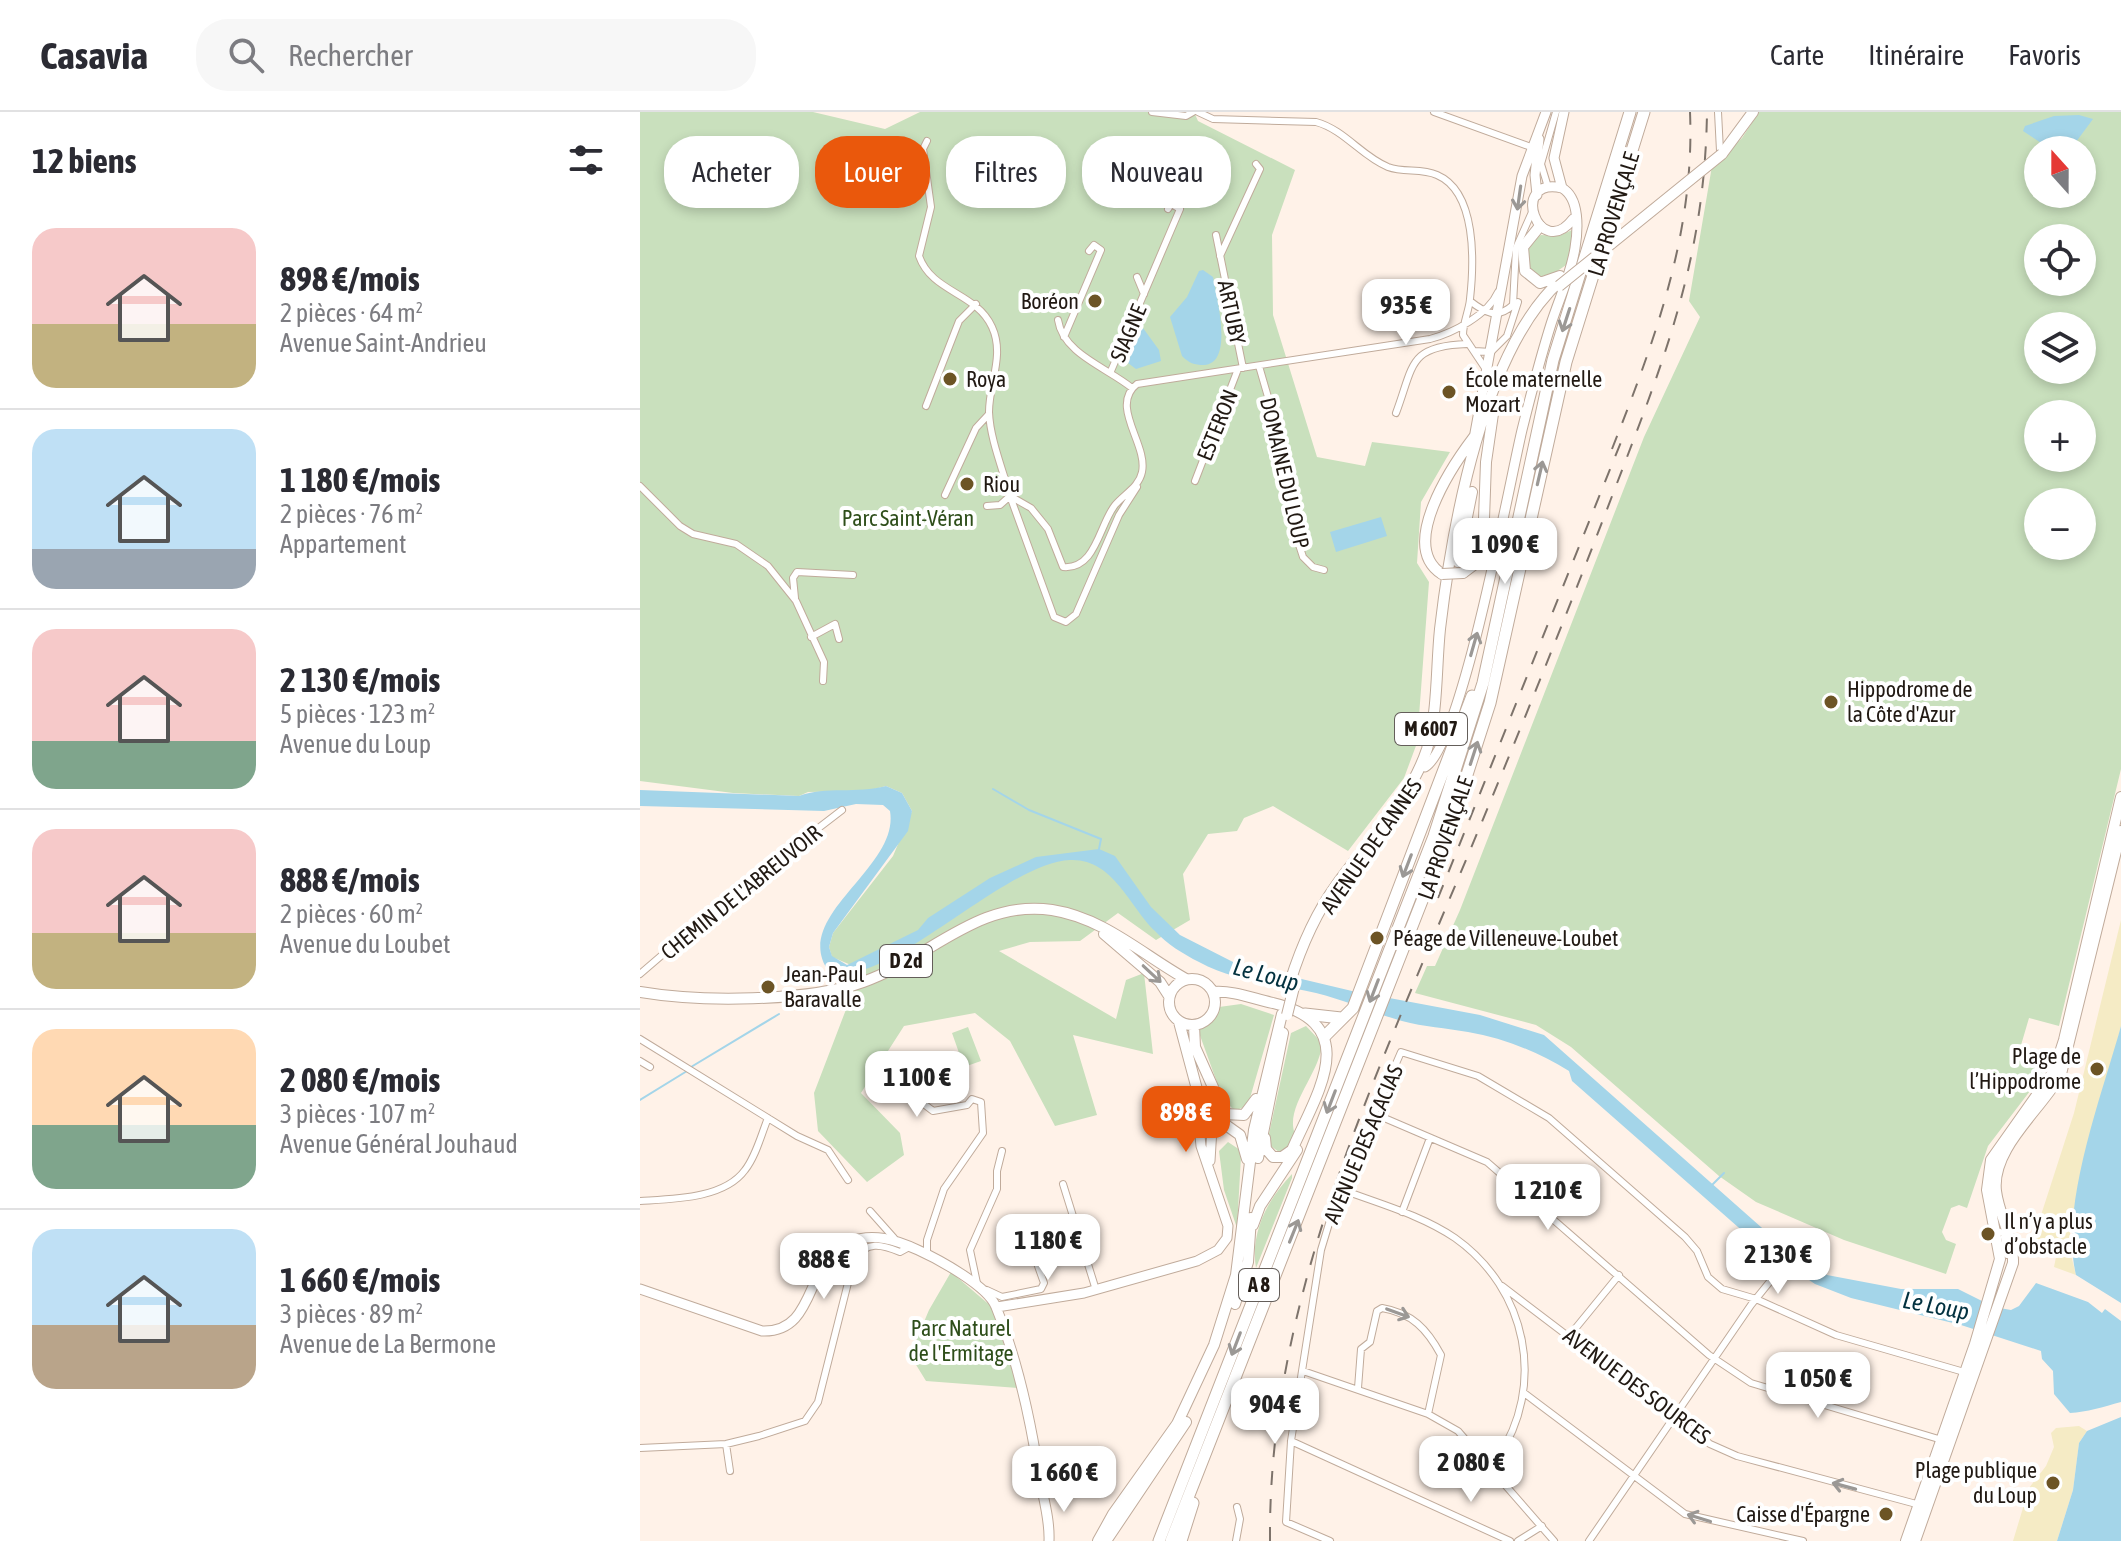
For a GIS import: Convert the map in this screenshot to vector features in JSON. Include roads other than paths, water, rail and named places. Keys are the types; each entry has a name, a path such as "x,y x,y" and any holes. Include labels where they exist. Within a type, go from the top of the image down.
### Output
{"highway":[{"name":"LA PROVENÇALE","path":"1159,1541 1388,954 1461,758 1500,607 1518,509 1553,360 1630,112"},
{"name":"LA PROVENÇALE","path":"1171,1541 1447,837 1490,703 1566,362 1644,112"},
{"path":"1325,1036 1349,1012 1371,960 1459,732 1500,607"},
{"path":"1305,1014 1333,1020 1349,1012"},
{"path":"1181,1541 1203,1460"}],"main road":[{"path":"1469,472 1522,176 1546,112"},
{"path":"1425,767 1432,763 1442,743 1478,629 1523,427 1575,251 1575,202 1562,188 1554,158 1564,112"},
{"name":"AVENUE DE CANNES","path":"1303,951 1328,907 1402,810 1425,767 1438,720 1450,600 1484,436 1533,317 1560,281 1721,153 1751,112"},
{"path":"1539,128 1535,175 1537,195 1532,212 1540,226 1557,230 1573,219"},
{"name":"AVENUE DE CANNES","path":"1246,1201 1265,1074 1303,951 1324,904 1411,784 1426,750 1444,598 1469,472 1489,405 1515,341 1532,310 1560,281 1721,153"},
{"path":"1537,195 1548,187 1562,188"},
{"path":"1540,226 1525,242 1523,267 1531,279 1560,281"},
{"path":"1474,437 1439,496 1426,529 1427,556 1442,574 1463,573 1475,564 1483,547 1486,462 1494,407"},
{"path":"1906,1541 1964,1372 1995,1318 2008,1279 2007,1261 1996,1231 1987,1190 1991,1160 2054,1071 2121,797"},
{"path":"1915,1541 1978,1347 1981,1316 2013,1251 1996,1188 1997,1172 2004,1155 2061,1074 2121,831"},
{"name":"D 2d","path":"640,989 718,996 792,995 846,988 896,967 970,924 1005,912 1048,910 1086,921 1148,952 1186,979"},
{"name":"D 2d","path":"1086,921 1135,958 1164,986 1169,996"},
{"path":"1004,1310 1096,1290 1197,1261 1218,1250 1227,1238 1228,1226 1198,1129 1195,1092 1179,1022 1169,1010 1169,996 1177,984 1186,979 1203,981 1213,992 1215,1007 1210,1017 1194,1026 1179,1022"},
{"path":"1213,992 1245,997 1305,1014 1325,1036 1327,1063 1291,1161 1256,1214 1250,1243"},
{"path":"1215,1007 1245,997"},
{"name":"AVENUE DE CANNES","path":"1106,1541 1181,1430 1220,1345 1245,1274 1284,1014"},
{"path":"1098,1541 1113,1514 1177,1424 1200,1379 1236,1275 1246,1201 1247,1149 1214,1095 1193,1042 1194,1026"},
{"path":"1210,1135 1252,1108 1265,1074"},
{"path":"1195,1092 1202,1108 1212,1117 1229,1122"},
{"path":"1211,1168 1214,1095"},
{"path":"1198,1129 1212,1117"},
{"path":"1265,1127 1268,1152 1282,1157 1292,1150 1306,1118"},
{"path":"1198,1129 1210,1135"},
{"path":"640,1289 762,1331 776,1331 788,1327 798,1318 821,1267 835,1250 864,1237 894,1238 952,1267 1004,1310 1027,1398 1049,1541"}],"street":[{"path":"1152,112 1186,116 1196,112 1213,119 1316,122 1330,126 1392,169 1425,171 1445,179 1461,201 1469,225 1470,301 1463,335 1487,373"},
{"path":"1434,112 1531,147"},
{"path":"1548,187 1541,164 1556,112"},
{"path":"1718,112 1721,153"},
{"name":"ARTUBY","path":"1220,256 1260,169 1256,164"},
{"path":"930,200 919,256 939,284 976,304 991,325 998,346 989,414 1010,496 1054,617 1066,622 1076,614 1119,515 1139,480 1142,458 1127,407 1132,388 1071,346 1058,320"},
{"name":"SIAGNE","path":"1111,371 1180,209 1173,204 1168,209"},
{"path":"1470,301 1481,312 1498,313 1510,308 1516,297 1516,248 1532,212"},
{"name":"ARTUBY","path":"1216,235 1240,368"},
{"path":"1064,337 1101,250 1094,245 1089,251"},
{"path":"1475,351 1491,352 1503,343 1520,296 1518,266 1522,251"},
{"path":"1444,335 1481,312 1496,297 1507,266"},
{"name":"SIAGNE","path":"1137,277 1144,294"},
{"path":"926,406 959,321 976,304"},
{"path":"1444,335 1463,335"},
{"name":"DOMAINE DU LOUP","path":"1132,388 1145,381 1259,366 1444,335"},
{"path":"1396,413 1420,354 1431,348 1467,344"},
{"name":"DOMAINE DU LOUP","path":"1259,366 1284,452 1296,535 1303,557 1313,567 1324,570"},
{"name":"ESTERON","path":"1195,481 1240,368"},
{"path":"945,495 976,428 989,414"},
{"path":"1010,496 1040,519 1048,529 1058,561 1070,567 1087,557 1108,515 1139,480"},
{"path":"640,486 680,526 693,534 736,544 758,557 796,601"},
{"path":"987,506 1000,505 1010,496"},
{"path":"823,681 824,662 792,589 797,572 853,575"},
{"path":"811,637 835,624 839,639"},
{"name":"CHEMIN DE L'ABREUVOIR","path":"640,974 739,889 842,810"},
{"path":"640,1039 768,1118 828,1150 848,1180"},
{"name":"AVENUE DES ACACIAS","path":"1330,1541 1286,1522 1291,1441 1321,1250 1401,1052 1478,1076 1549,1118 1685,1237 1697,1251 1714,1285 1756,1299"},
{"path":"640,1061 650,1067"},
{"path":"882,1072 933,1111 967,1105 982,1111 983,1133 944,1189 927,1240 927,1254"},
{"path":"1375,1114 1487,1162 1715,1359 1765,1389 1942,1440"},
{"path":"640,1201 706,1192 732,1183 746,1170 768,1118"},
{"path":"1402,1212 1430,1138"},
{"path":"1002,1151 997,1189 970,1250 978,1286 1002,1297 1041,1289 1044,1283 1033,1252"},
{"path":"1063,1184 1096,1290"},
{"path":"1343,1190 1402,1212 1456,1239 1502,1286 1521,1328 1526,1357 1524,1393 1494,1469"},
{"path":"870,1211 894,1238"},
{"path":"640,1448 726,1444 790,1427 811,1416 822,1387 854,1259 861,1249 873,1245 900,1252 911,1246"},
{"path":"1589,1541 1756,1299 1780,1269"},
{"path":"1570,1335 1619,1275"},
{"name":"AVENUE DES SOURCES","path":"1502,1286 1710,1444 1737,1456 1920,1505"},
{"path":"1756,1299 1836,1335 1964,1372"},
{"path":"1358,1388 1361,1349 1370,1342 1377,1311 1382,1308 1402,1311 1420,1324 1441,1355 1428,1414"},
{"path":"1303,1371 1428,1414 1458,1431 1554,1541"},
{"path":"1524,1393 1685,1514 1699,1520 1803,1541"},
{"path":"1291,1441 1510,1541"},
{"path":"726,1444 730,1471"},
{"path":"1486,1460 1497,1459"},
{"path":"1236,1541 1240,1519 1237,1507"},
{"path":"1518,1541 1542,1526"}],"water":[{"path":"2079,115 2093,119 2080,136 2031,136 2023,131 2025,126 2054,116"},
{"path":"1203,270 1213,277 1220,314 1221,342 1219,354 1213,362 1197,365 1182,356 1170,317 1187,297 1199,271"},
{"path":"1143,328 1159,350 1161,361 1136,369 1128,363 1139,329"},
{"path":"1381,517 1387,536 1336,552 1330,532"},
{"name":"Le Loup","path":"886,786 902,793 912,811 908,831 833,933 829,947 832,956 847,965 918,930 928,918 990,878 1036,857 1099,849 1115,856 1151,907 1180,935 1235,963 1352,991 1480,1015 1544,1035 1770,1235 1827,1275 1901,1289 1958,1289 1994,1307 2011,1310 2019,1306 2036,1283 2088,1302 2102,1313 2105,1309 2121,1321 2121,1402 2070,1413 2054,1394 2053,1371 2042,1359 2041,1351 1961,1325 1851,1298 1815,1284 1763,1249 1572,1081 1569,1071 1545,1058 1495,1038 1410,1023 1327,996 1213,969 1165,940 1109,875 1085,861 1070,860 1043,866 1012,881 881,963 853,973 829,972 821,951 823,931 833,912 879,853 889,832 890,811 883,805 856,804 824,811 640,806 640,790 799,796 820,791"},
{"path":"2121,1026 2121,1303 2076,1275 2072,1248 2073,1217 2085,1151"},
{"path":"2121,1417 2121,1541 2057,1541 2073,1490 2079,1443 2087,1431"}],"waterway":[{"path":"993,789 1029,810 1101,839 1099,849"},
{"path":"691,1067 779,1014"},
{"path":"640,1100 687,1071"},
{"path":"1712,1185 1724,1173"}],"railway":[{"path":"1612,449 1657,326 1679,243 1690,156 1690,112"},
{"path":"1270,1541 1274,1457 1285,1375 1302,1294 1326,1215 1383,1059 1532,699 1650,396 1690,261 1705,165 1707,112"},
{"path":"1438,898 1621,442"}],"place":[{"name":"Boréon","path":"1095,301"},
{"name":"Roya","path":"950,379"},
{"name":"École maternelle Mozart","path":"1449,392"},
{"name":"Riou","path":"967,484"},
{"name":"Hippodrome de la Côte d'Azur","path":"1831,702"},
{"name":"Péage de Villeneuve-Loubet","path":"1377,938"},
{"name":"Jean-Paul Baravalle","path":"768,987"},
{"name":"Plage de l’Hippodrome","path":"2097,1069"},
{"name":"Il n’y a plus d’obstacle","path":"1988,1234"},
{"name":"Plage publique du Loup","path":"2053,1483"},
{"name":"Caisse d'Épargne","path":"1886,1514"}],"park label":[{"name":"Parc Saint-Véran","path":"908,518"},
{"name":"Parc Naturel de l'Ermitage","path":"961,1340"}]}
